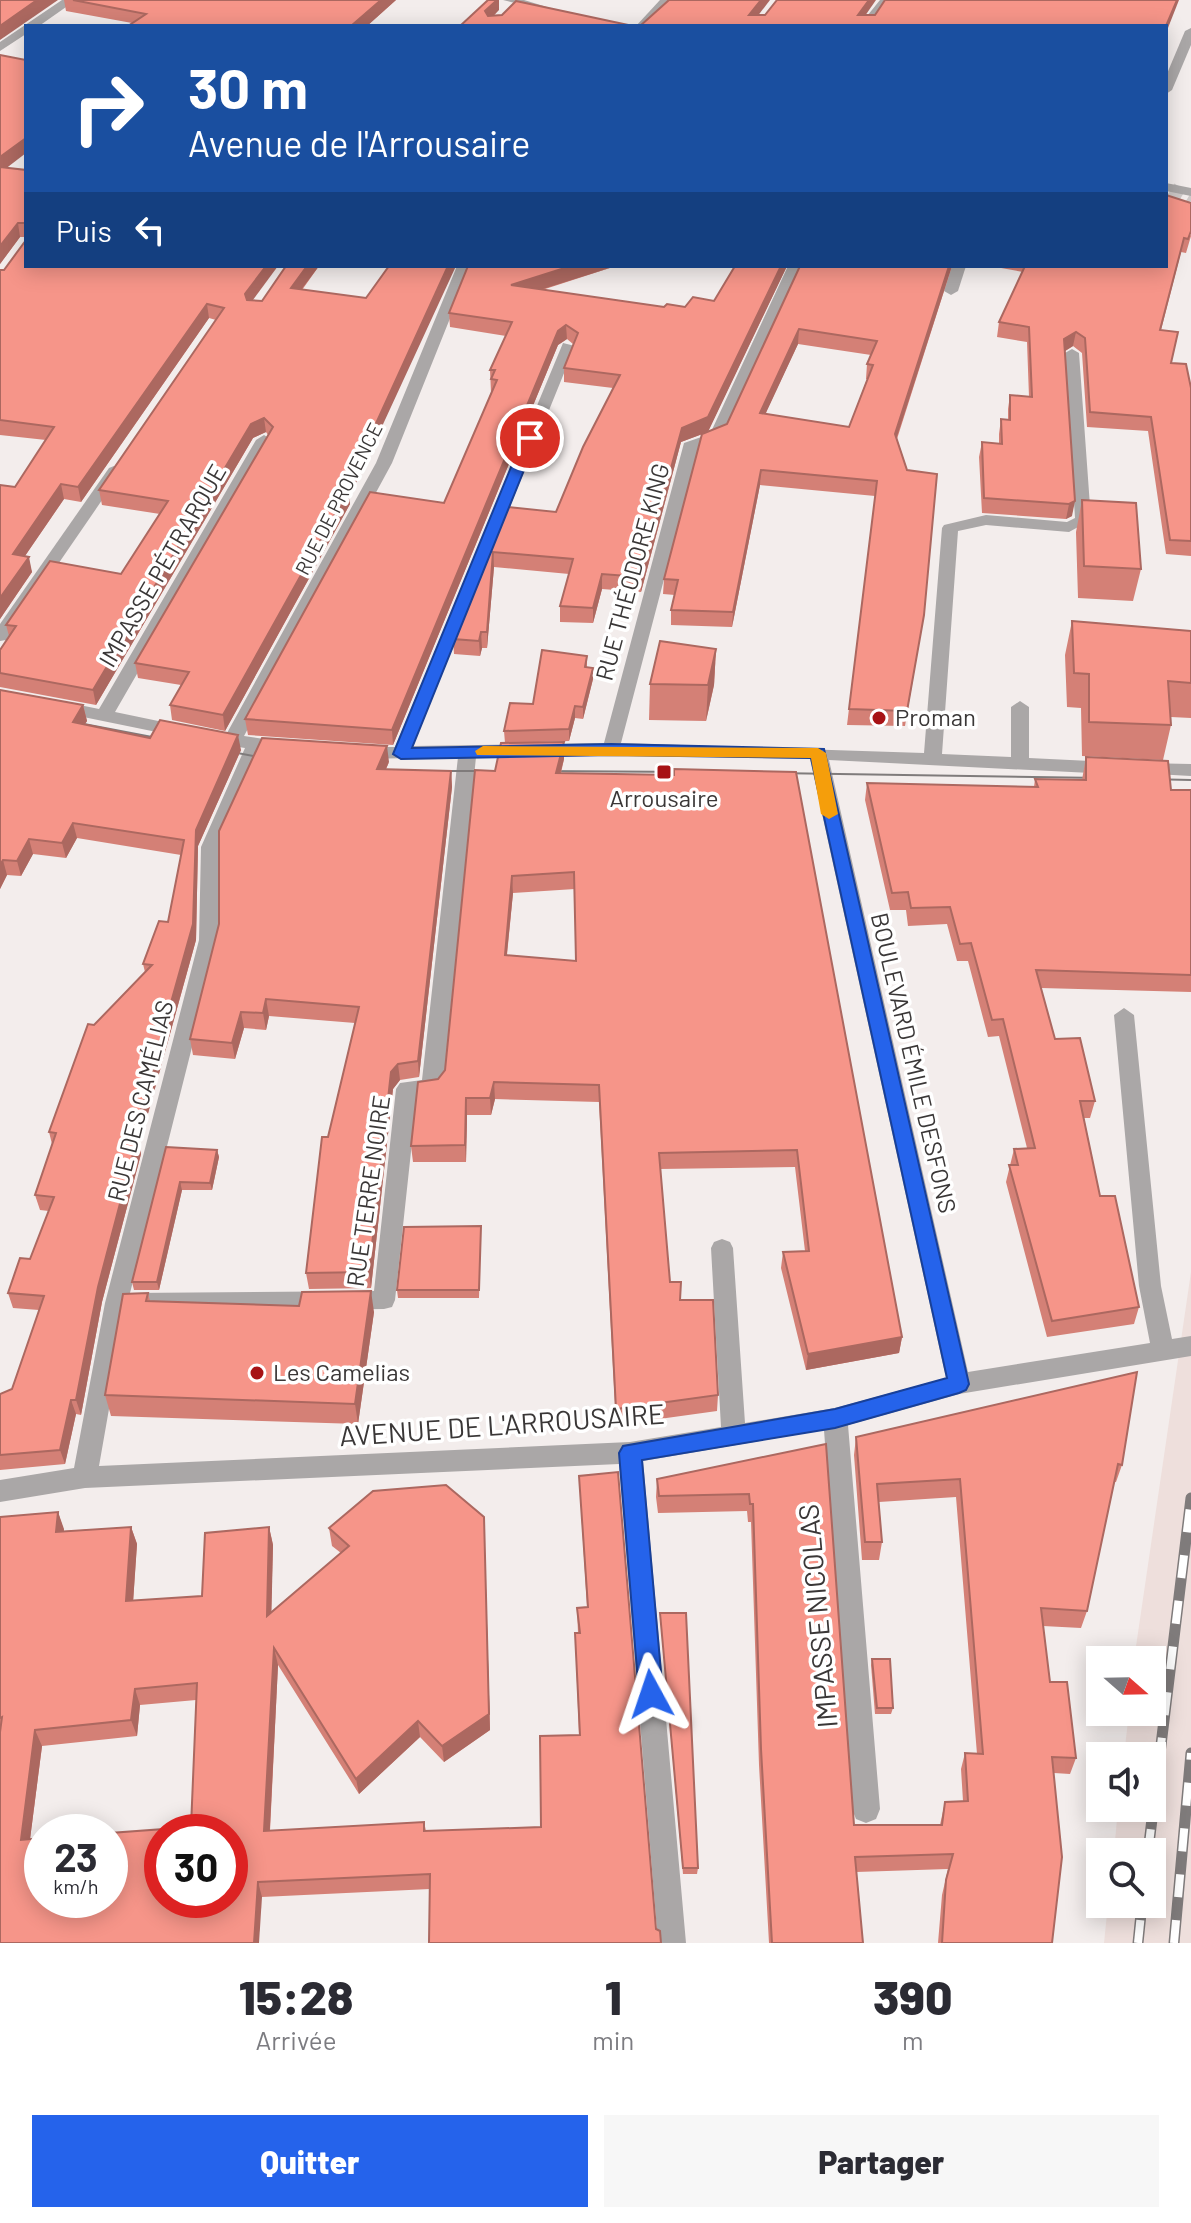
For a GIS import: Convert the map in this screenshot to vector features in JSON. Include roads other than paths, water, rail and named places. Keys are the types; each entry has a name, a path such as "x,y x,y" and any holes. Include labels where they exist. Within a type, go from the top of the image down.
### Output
{"street":[{"path":"34,24 70,0"},
{"path":"644,24 666,0"},
{"path":"867,24 886,0"},
{"path":"504,16 513,1 556,11"},
{"path":"0,47 24,30"},
{"path":"1168,85 1191,31"},
{"path":"1169,188 1191,192"},
{"name":"RUE DE PROVENCE","path":"232,741 384,463 463,268"},
{"name":"RUE THÉODORE KING","path":"611,749 692,443 716,437 794,268"},
{"path":"951,291 958,268"},
{"path":"401,754 568,346"},
{"path":"933,758 950,528 986,520 1069,527 1083,520 1072,353"},
{"name":"IMPASSE PÉTRARQUE","path":"104,716 264,440"},
{"path":"0,636 126,453"},
{"path":"38,702 232,741 303,750"},
{"path":"1020,707 1020,762"},
{"name":"RUE DES CAMÉLIAS","path":"85,1477 116,1303 209,940 210,847 256,744"},
{"path":"350,753 611,749 818,753 1191,770"},
{"name":"RUE TERRE NOIRE","path":"116,1303 384,1300 407,1089 432,1087 468,751"},
{"name":"BOULEVARD ÉMILE DESFONS","path":"818,753 959,1384"},
{"path":"1124,1015 1150,1286 1163,1350"},
{"path":"722,1248 734,1435"},
{"name":"AVENUE DE L'ARROUSAIRE","path":"0,1491 85,1477 630,1453 835,1418 959,1384 1191,1346"},
{"name":"IMPASSE NICOLAS","path":"835,1418 866,1809"},
{"path":"630,1453 672,1943"}],"tunnel":[{"path":"1171,189 1191,201"}],"tram line":[{"path":"63,720 173,741"},
{"path":"216,749 275,760"},
{"path":"430,771 498,771"},
{"path":"538,771 694,772"},
{"path":"774,773 1102,778"},
{"path":"1146,779 1191,780"}],"railway":[{"path":"1150,1838 1191,1498"},
{"path":"1174,1943 1191,1753"},
{"path":"1138,1943 1141,1918"}],"place":[{"name":"Proman","path":"879,718"},
{"name":"Arrousaire","path":"664,772"},
{"name":"Les Camelias","path":"257,1373"}]}
